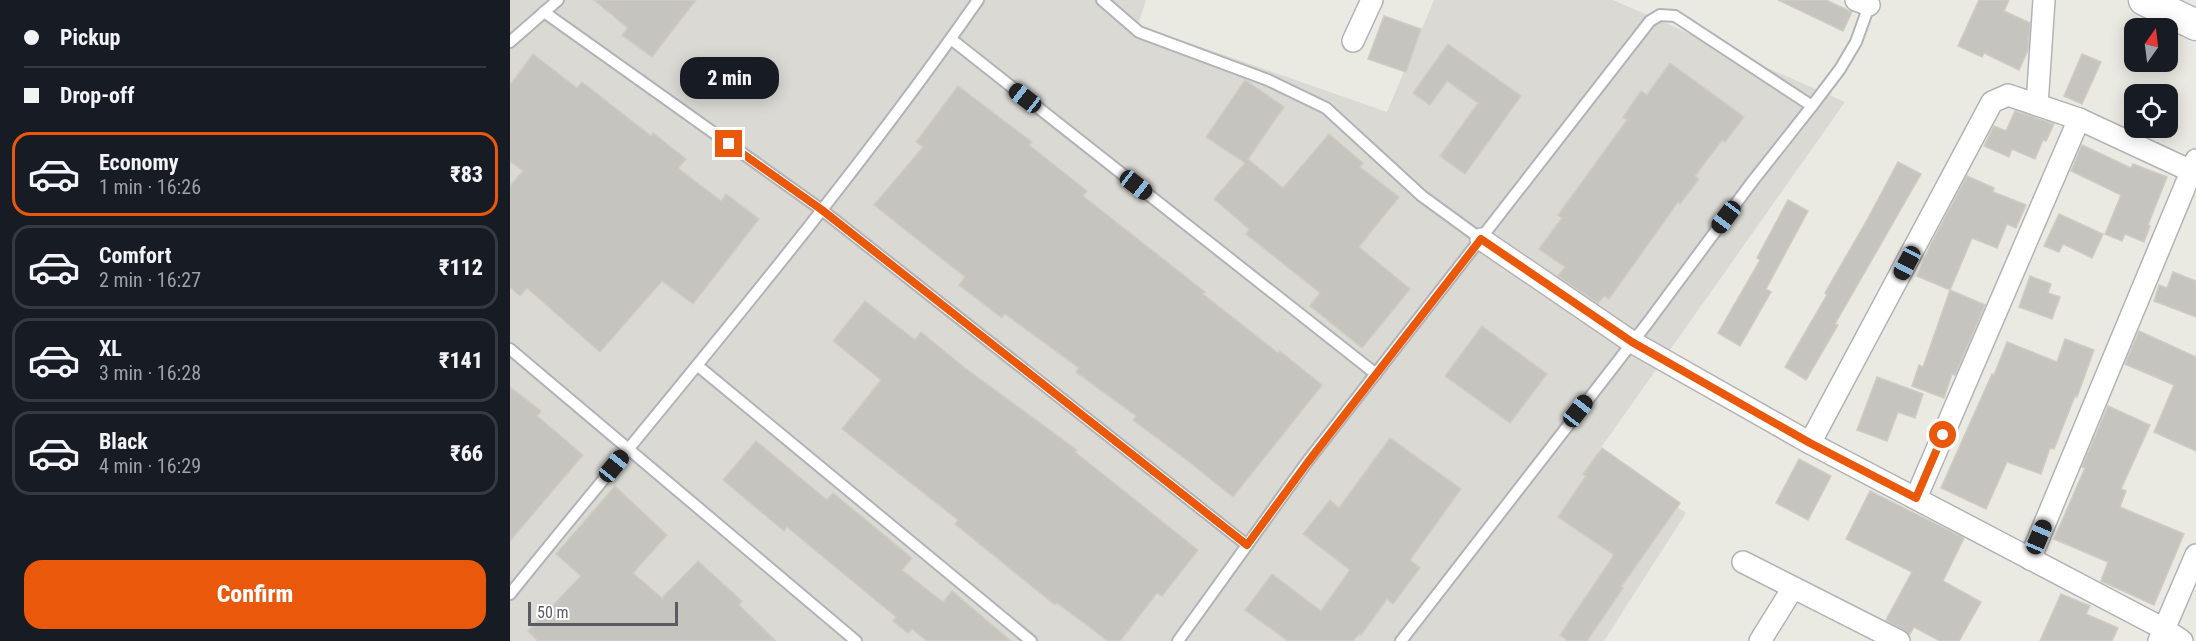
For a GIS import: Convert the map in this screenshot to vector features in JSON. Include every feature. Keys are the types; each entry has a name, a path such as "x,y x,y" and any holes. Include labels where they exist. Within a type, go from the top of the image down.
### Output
{"street":[{"path":"1353,41 1372,0"},
{"path":"2037,105 2044,0"},
{"path":"2144,0 2196,25"},
{"path":"1810,443 1992,102 2008,95 2079,119 2192,175 2030,559"},
{"path":"1916,498 2079,119"},
{"path":"1481,239 1632,342 1810,443 2030,559 2162,635 2182,641"},
{"path":"2162,635 2196,555"},
{"path":"1743,562 1899,641"},
{"path":"1760,641 1793,588"}],"lane":[{"path":"510,42 558,0"},
{"path":"510,594 628,448 698,366 822,210 978,0"},
{"path":"1102,0 1139,32 1268,80 1326,108 1422,196 1481,239"},
{"path":"1401,641 1840,69 1851,51 1865,2"},
{"path":"544,12 822,210 1247,545"},
{"path":"1178,641 1308,462 1650,21 1660,15 1675,16 1812,106"},
{"path":"951,39 1376,374"},
{"path":"510,349 856,641"},
{"path":"698,366 1031,641"}],"shaded area":[{"path":"510,0 1146,0 1138,25 1387,112 1434,0 1613,0 1845,102 1598,452 1686,513 1604,641 510,641"}],"building":[{"path":"594,0 696,0 652,57 622,35 628,28"},
{"path":"1778,0 1826,0 1852,12 1843,31"},
{"path":"1979,0 2009,0 2004,11 2030,23 2028,50 2019,70 1984,53 1982,57 1958,46"},
{"path":"1384,16 1421,29 1406,72 1368,59"},
{"path":"1448,44 1521,96 1465,174 1440,156 1478,103 1447,81 1430,105 1413,93"},
{"path":"533,54 577,88 582,82 651,136 653,133 686,159 678,168 721,201 726,194 759,219 693,304 662,281 600,352 527,288 520,296 510,287 510,186 523,171 510,161 510,85"},
{"path":"2082,54 2101,62 2082,104 2064,96"},
{"path":"1670,63 1744,117 1725,142 1722,140 1695,176 1699,179 1680,204 1678,202 1609,299 1604,296 1598,303 1558,276 1565,267 1539,249 1562,218 1558,215 1627,120 1623,117 1641,91 1647,95"},
{"path":"1245,80 1284,107 1248,159 1283,188 1329,134 1363,163 1360,167 1399,197 1359,247 1410,289 1362,348 1310,306 1320,293 1246,234 1249,229 1214,199 1245,163 1206,137"},
{"path":"958,86 1032,142 1029,145 1087,191 1083,196 1205,292 1203,294 1322,385 1233,497 1133,420 1136,416 1076,372 1079,368 1005,314 1002,318 959,285 965,277 874,205 923,147 916,142"},
{"path":"2015,111 2054,124 2046,141 2043,140 2035,159 2012,149 2009,157 1984,146 1994,126 2006,131"},
{"path":"2082,145 2131,168 2133,164 2167,177 2148,225 2150,226 2144,242 2125,234 2122,241 2105,234 2121,195 2071,171"},
{"path":"1898,162 1921,174 1835,324 1838,325 1806,380 1785,367 1827,295 1825,293"},
{"path":"1967,176 1994,188 1993,192 2026,205 2016,228 2007,224 1997,248 1972,238 1950,290 1917,276"},
{"path":"1788,200 1808,211 1766,289 1771,292 1740,346 1718,333 1760,260 1757,258"},
{"path":"2059,214 2103,234 2092,258 2063,244 2059,252 2044,246"},
{"path":"2173,272 2196,281 2196,317 2154,301 2159,285 2167,288"},
{"path":"2030,276 2051,284 2048,293 2060,297 2052,319 2019,307"},
{"path":"1950,290 1985,305 1955,375 1952,374 1944,398 1912,386 1919,365 1923,367"},
{"path":"865,301 915,340 921,332 965,368 1077,450 1075,452 1198,550 1162,596 1157,593 1120,641 1108,641 1057,603 1055,605 955,524 958,520 842,429 881,380 833,341"},
{"path":"1482,326 1547,374 1510,423 1445,376"},
{"path":"2139,331 2196,357 2196,451 2154,432 2174,385 2125,364"},
{"path":"2065,339 2094,350 2077,397 2075,396 2054,449 2050,448 2041,474 2007,462 1986,509 1941,488 2007,342 2057,362"},
{"path":"1877,377 1923,394 1915,418 1898,412 1887,441 1857,430"},
{"path":"510,387 541,411 537,416 583,455 510,541"},
{"path":"2108,406 2150,425 2121,489 2126,491 2120,507 2184,534 2154,605 2101,581 2108,562 2054,539 2085,468 2082,467"},
{"path":"1390,438 1461,489 1410,560 1420,568 1393,604 1387,599 1361,635 1359,634 1353,641 1288,641 1245,610 1272,574 1321,611 1350,570 1303,534 1330,500 1339,508"},
{"path":"756,441 827,500 833,493 912,558 902,570 943,602 952,591 1011,641 927,641 912,629 908,633 893,621 896,617 787,527 784,531 723,480"},
{"path":"1602,448 1680,503 1621,587 1623,588 1587,641 1568,641 1560,635 1614,555 1558,517 1586,476 1583,474"},
{"path":"1799,459 1831,476 1808,520 1776,503"},
{"path":"615,486 667,535 633,573 662,598 698,561 742,601 739,605 776,641 538,641 528,631 581,576 556,554"},
{"path":"1870,491 1964,538 1943,581 1981,602 1959,641 1940,641 1914,627 1910,634 1886,620 1912,572 1846,539"},
{"path":"2061,594 2090,606 2086,614 2118,628 2112,641 2040,641"}],"route":[{"path":"729,144 822,210 1247,545 1308,462 1481,239 1632,342 1810,443 1916,498 1943,435"}]}
